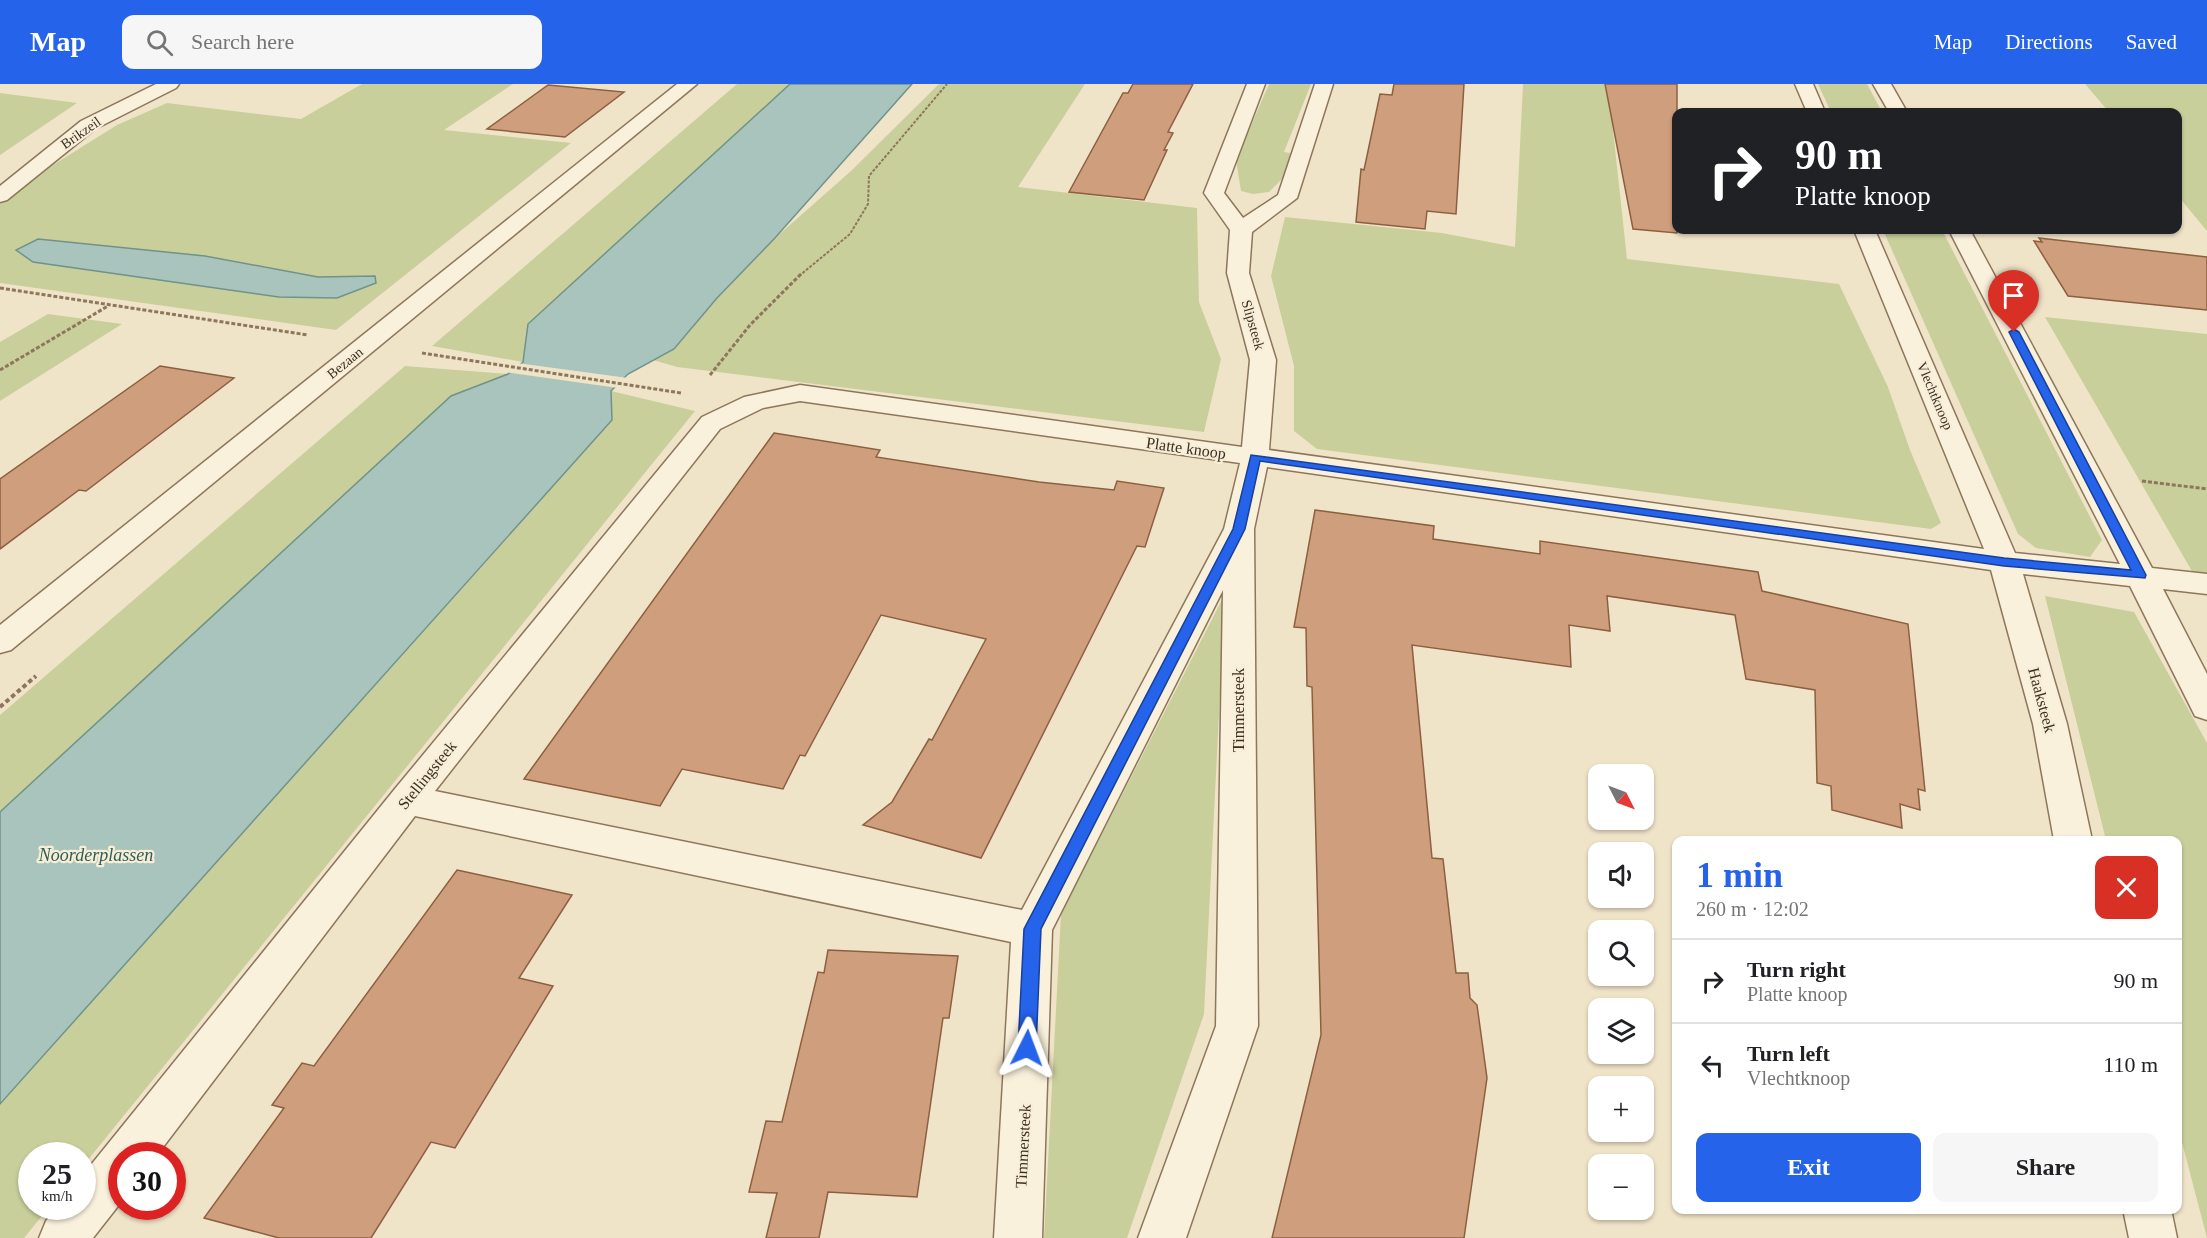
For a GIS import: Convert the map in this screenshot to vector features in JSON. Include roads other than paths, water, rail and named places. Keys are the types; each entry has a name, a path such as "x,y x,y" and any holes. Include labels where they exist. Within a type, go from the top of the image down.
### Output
{"street":[{"name":"Brikzeil","path":"0,196 88,125 170,84"},
{"name":"Bezaan","path":"0,642 688,84"},
{"path":"1256,84 1214,193 1241,230 1287,198 1324,84"},
{"path":"1804,84 1814,108"},
{"path":"1882,84 1896,108"},
{"name":"Slipsteek","path":"1241,230 1238,273 1263,360 1255,457"},
{"name":"Vlechtknoop","path":"1867,234 2004,562"},
{"path":"1962,234 2090,475 2207,706"},
{"name":"Platte knoop","path":"737,406 762,398 800,393 2004,562 2207,584"},
{"name":"Stellingsteek","path":"138,1142 407,800 711,423 737,406"},
{"name":"Timmersteek","path":"1162,1238 1237,1026 1239,529 1255,457"},
{"name":"Timmersteek","path":"1018,1238 1032,929 1239,529"},
{"name":"Haaksteek","path":"2004,562 2050,724 2072,836"},
{"path":"407,800 1032,929"},
{"path":"63,1238 108,1181"},
{"path":"2148,1214 2153,1238"}],"water":[{"name":"Noorderplassen","path":"790,84 912,84 774,239 717,298 674,349 628,374 611,391 612,420 0,1104 0,812 451,396 508,374 523,362 528,324"},
{"path":"38,239 205,256 318,277 375,276 376,283 337,298 279,297 33,262 16,250"}]}
